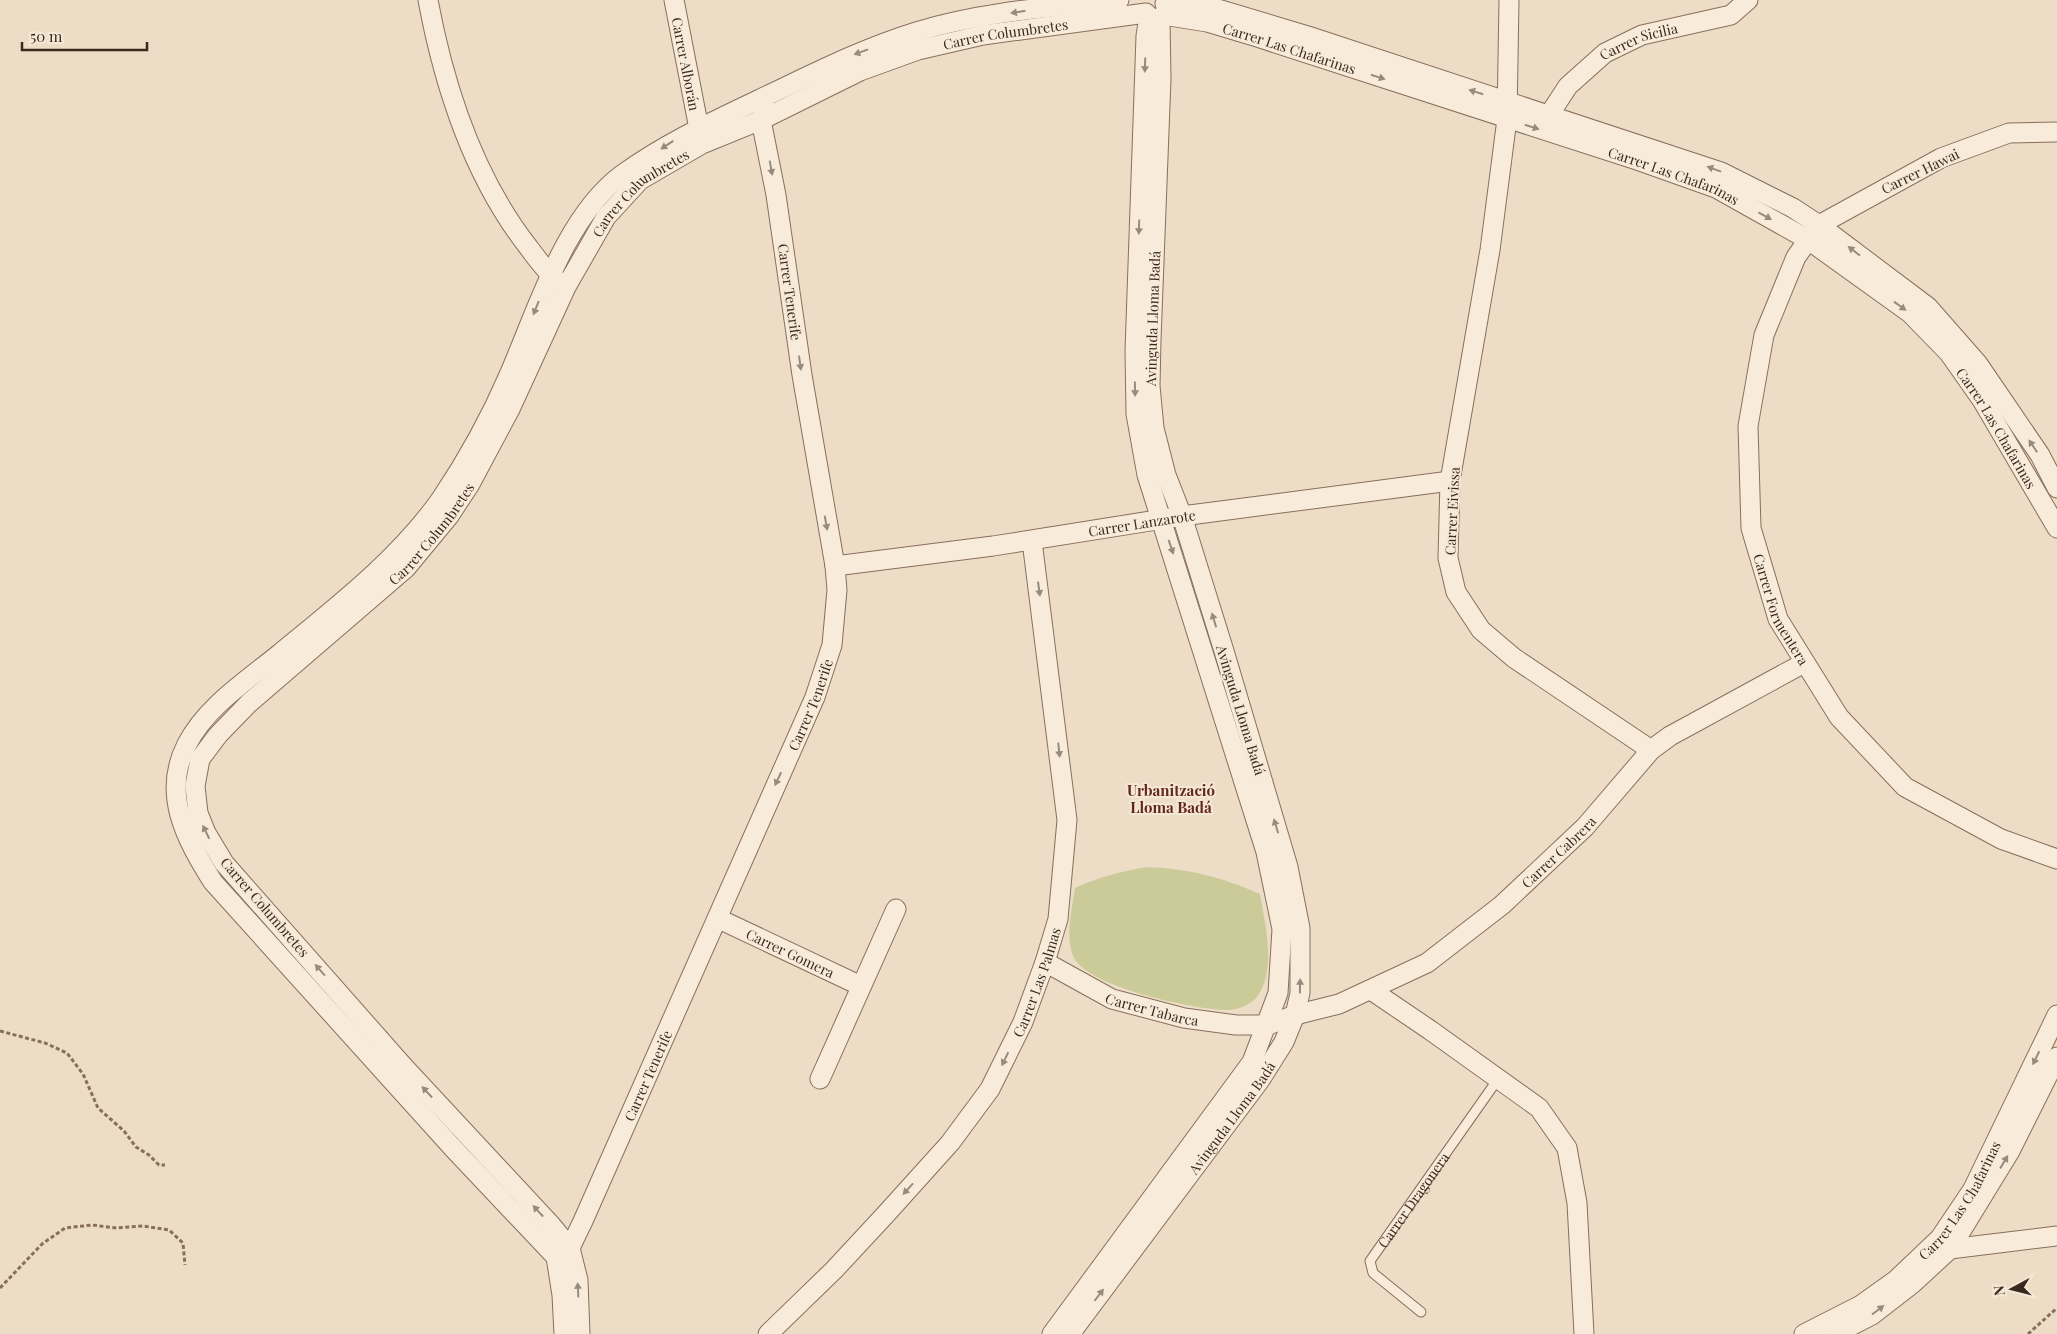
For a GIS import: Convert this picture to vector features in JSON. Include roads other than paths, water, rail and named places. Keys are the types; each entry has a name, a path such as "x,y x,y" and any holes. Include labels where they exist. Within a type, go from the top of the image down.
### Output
{"street":[{"path":"428,0 453,99 479,166 514,230 550,275 566,287"},
{"name":"Carrer Alborán","path":"674,0 700,136"},
{"name":"Carrer Columbretes","path":"563,1253 551,1225 404,1067 224,863 206,833 201,820 195,786 200,759 218,734 250,703 406,568 449,516 470,484 510,409 566,287 606,216 640,180 700,136 769,95 852,55 917,32 1037,8 1119,0"},
{"name":"Carrer Eivissa","path":"1509,0 1508,111 1490,250 1450,481 1448,558 1456,592 1481,630 1514,658 1651,750"},
{"name":"Carrer Sicilia","path":"1549,115 1568,86 1605,53 1642,35 1731,15 1748,0"},
{"name":"Carrer Columbretes","path":"563,1253 452,1147 213,882 190,846 179,817 175,781 186,746 202,720 336,608 393,555 438,503 474,450 509,375 550,275 587,211 620,176 678,138 700,136 761,120 860,71 918,50 983,35 1154,7"},
{"name":"Carrer Las Chafarinas","path":"1154,7 1211,7 1508,111 1716,188 1808,239 1910,313 1949,353 1991,415 2057,527"},
{"name":"Avinguda Lloma Badá","path":"1070,1334 1260,1080 1284,1042 1295,1015 1300,993 1300,928 1288,867 1182,516 1166,475 1154,428 1150,386 1161,88 1154,7"},
{"name":"Avinguda Lloma Badá","path":"1052,1334 1252,1062 1268,1025 1278,993 1282,929 1266,852 1147,475 1136,405 1135,342 1146,36 1154,7"},
{"path":"761,120 769,95"},
{"name":"Carrer Las Chafarinas","path":"1508,111 1549,115 1721,172 1793,208 1819,225 1928,307 1978,364 2040,455 2057,488"},
{"name":"Carrer Tenerife","path":"563,1253 719,919 815,697 832,646 837,590 835,566 802,375 774,186 761,120"},
{"name":"Carrer Hawai","path":"1819,225 1940,158 2009,133 2057,132"},
{"name":"Carrer Formentera","path":"1819,225 1796,257 1764,335 1748,426 1751,528 1778,619 1839,717 1905,787 2001,839 2057,859"},
{"name":"Carrer Lanzarote","path":"835,566 1032,541 1161,519 1450,481"},
{"name":"Carrer Las Palmas","path":"768,1334 834,1270 886,1214 950,1143 985,1096 1023,1022 1045,962 1058,919 1067,820 1032,541"},
{"name":"Carrer Cabrera","path":"1268,1025 1295,1015 1339,1004 1428,963 1502,905 1585,826 1651,750 1670,736 1804,663"},
{"path":"820,1079 896,909"},
{"name":"Carrer Gomera","path":"719,919 861,986"},
{"name":"Carrer Tabarca","path":"1045,962 1112,999 1184,1018 1236,1025 1268,1025"},
{"path":"1371,990 1539,1108 1567,1148 1577,1203 1584,1334"},
{"name":"Carrer Las Chafarinas","path":"1804,1334 1861,1305 1945,1244 2057,1015"},
{"name":"Carrer Las Chafarinas","path":"1835,1334 1872,1314 1912,1284 1945,1244 2010,1152 2057,1057"},
{"path":"1945,1244 2057,1236"},
{"path":"563,1253 562,1295 564,1334"},
{"path":"563,1253 578,1280 580,1334"}],"lane":[{"name":"Carrer Dragonera","path":"1421,1312 1373,1273 1370,1261 1498,1079"}],"district":[{"name":"Urbanització Lloma Badá","path":"1171,798"}]}
